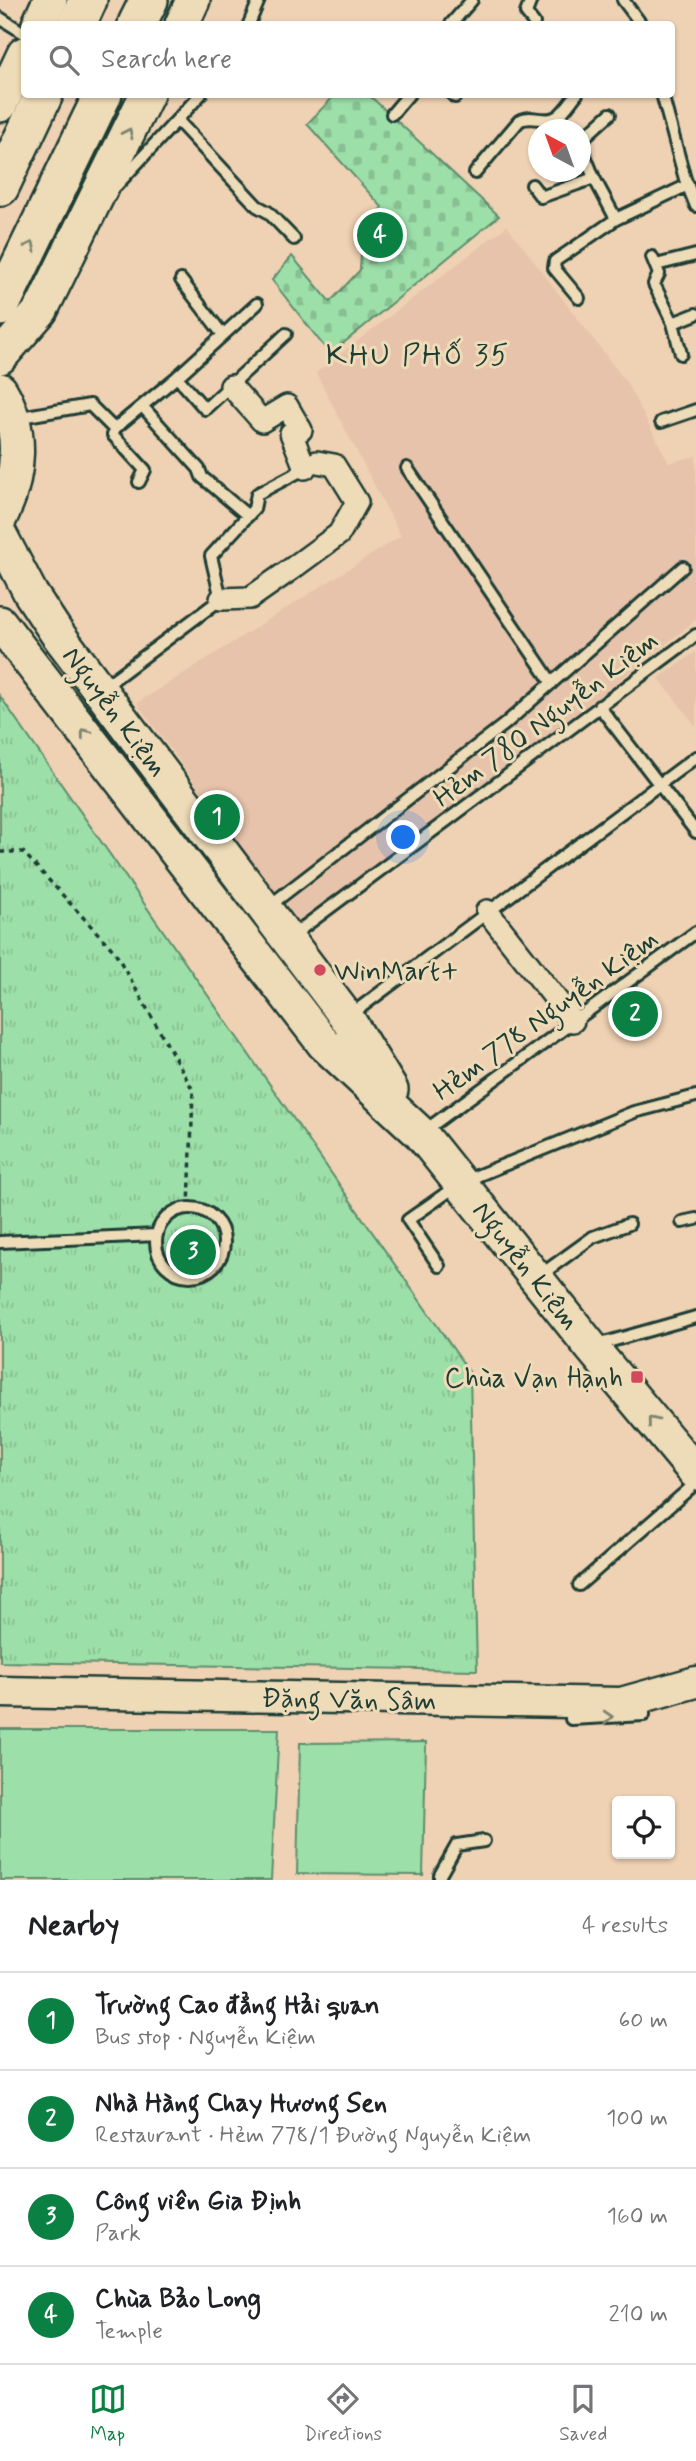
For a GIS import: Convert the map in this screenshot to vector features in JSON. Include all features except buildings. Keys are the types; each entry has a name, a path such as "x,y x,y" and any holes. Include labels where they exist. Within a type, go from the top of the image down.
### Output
{"highway":[{"path":"78,21 88,0"},
{"path":"138,21 149,0"},
{"path":"1,184 42,98"},
{"path":"0,307 101,98"}],"main road":[{"path":"40,21 50,0"},
{"path":"183,21 193,0"},
{"path":"0,105 21,60"},
{"path":"0,357 41,310 145,98"},
{"path":"0,518 9,501 16,474 17,446 6,404"},
{"name":"Nguyễn Kiệm","path":"0,535 31,594 287,939 342,1026"},
{"path":"0,582 342,1026 416,1128"},
{"name":"Nguyễn Kiệm","path":"0,623 324,1044 416,1128 696,1474"}],"street":[{"path":"221,600 250,598 290,570 339,534 357,502 334,465 311,465 291,433 301,430 287,406 262,421 230,386"},
{"path":"487,911 573,1021"},
{"name":"Đặng Văn Sâm","path":"0,1692 621,1703 696,1682"}],"lane":[{"path":"250,21 259,0"},
{"path":"454,21 472,0"},
{"path":"531,0 526,13 532,21"},
{"path":"623,0 639,21"},
{"path":"0,18 21,31"},
{"path":"87,216 198,98"},
{"path":"392,114 406,98"},
{"path":"475,173 519,121 526,117 545,120 557,118 574,98"},
{"path":"663,98 696,206"},
{"path":"591,132 610,114"},
{"path":"178,121 257,206 268,212 294,239"},
{"path":"591,170 616,219"},
{"path":"532,185 541,197 594,178"},
{"path":"579,298 553,264 616,219 688,185"},
{"path":"681,354 673,323 654,284 659,274 654,261 696,255"},
{"path":"181,280 223,335"},
{"path":"139,482 145,470 113,435 114,429 143,407 257,304"},
{"path":"673,323 696,314"},
{"path":"177,377 205,409 286,334"},
{"path":"6,404 90,405 114,429"},
{"path":"143,407 199,468 202,477 248,516"},
{"path":"662,422 696,410"},
{"path":"100,689 221,600 211,556 254,509 257,494 311,465"},
{"path":"407,468 552,683"},
{"path":"264,910 505,724 683,567"},
{"name":"Hẻm 780 Nguyễn Kiệm","path":"287,939 696,635"},
{"path":"599,706 696,832"},
{"path":"342,1026 487,911 696,757"},
{"name":"Hẻm 778 Nguyễn Kiệm","path":"416,1128 573,1021 696,932"},
{"path":"439,1266 408,1220 462,1182 634,1112 696,1096"},
{"path":"189,1208 208,1213 221,1227 223,1249 212,1268 193,1276 182,1275 164,1263 159,1254 157,1235 164,1220 189,1208"},
{"path":"682,1222 696,1219"},
{"path":"537,1278 593,1237 629,1224"},
{"path":"0,1242 157,1235"},
{"path":"591,1347 696,1317"},
{"path":"579,1585 696,1483"},
{"path":"440,1880 440,1875 457,1845 484,1842"}],"path":[{"path":"0,852 23,852 115,952 193,1090 189,1208"}],"shaded area":[{"path":"507,226 626,382 669,463 696,456 696,620 302,931 137,703 401,536 316,373"},
{"path":"696,652 696,726 659,678"}],"green space":[{"path":"332,98 372,98 499,216 330,354 272,280 292,256 330,302 360,270 362,238 382,207 307,124"},
{"path":"0,696 470,1373 477,1670 0,1662"},
{"path":"0,1729 279,1729 271,1880 0,1880"},
{"path":"426,1742 423,1875 297,1874 300,1743"}],"place":[{"name":"Chùa Bảo Long","path":"380,235"},
{"name":"Trường Cao đẳng Hải quan","path":"217,817"},
{"name":"WinMart+","path":"320,970"},
{"name":"Nhà Hàng Chay Hương Sen","path":"635,1014"},
{"name":"Công viên Gia Định","path":"193,1252"},
{"name":"Chùa Vạn Hạnh","path":"637,1377"}],"district":[{"name":"KHU PHỐ 35","path":"418,354"}]}
